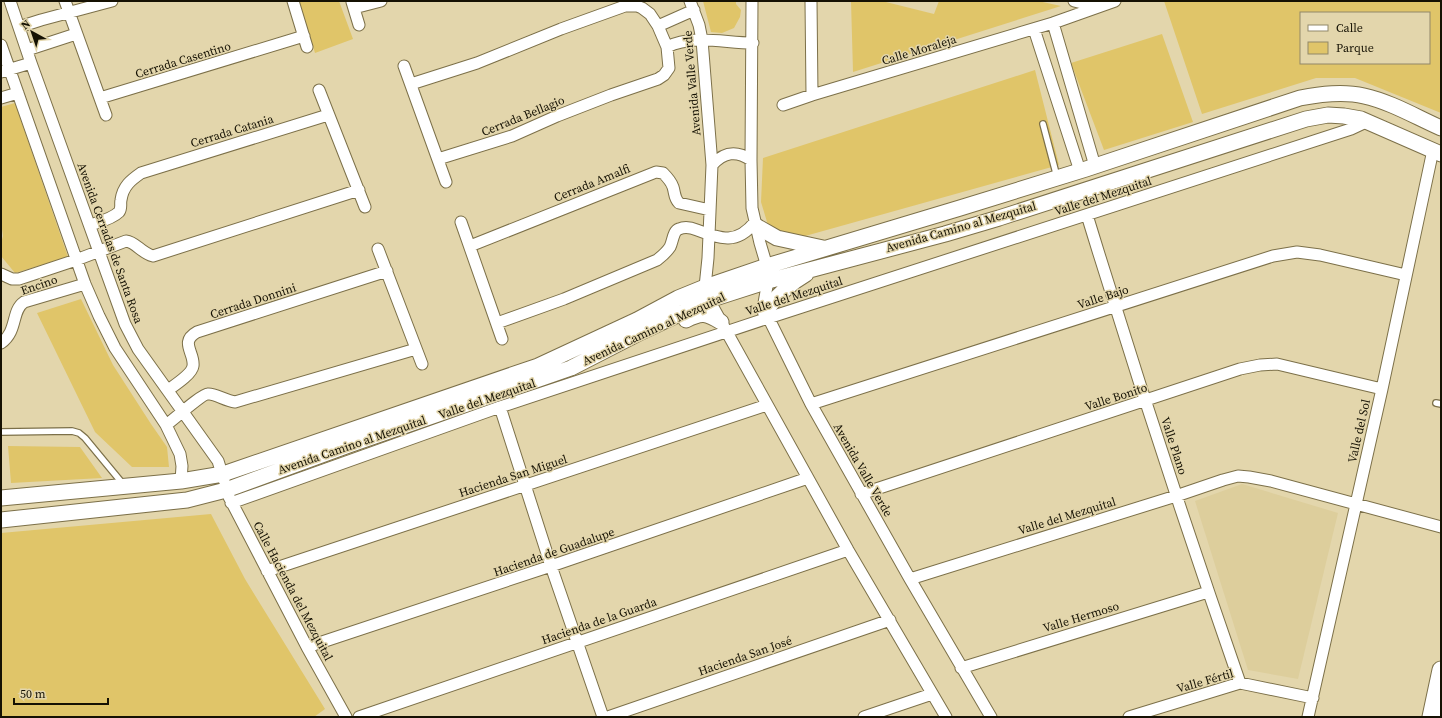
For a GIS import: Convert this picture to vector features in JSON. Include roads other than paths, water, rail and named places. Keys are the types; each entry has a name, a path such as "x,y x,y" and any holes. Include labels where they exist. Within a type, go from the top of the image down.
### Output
{"main road":[{"name":"Avenida Camino al Mezquital","path":"1,520 229,496 349,445 571,368 641,332 707,294 768,273 824,248 1058,178 1300,98 1322,94 1364,96 1389,104 1441,128"},
{"name":"Avenida Camino al Mezquital","path":"768,273 824,265 945,234 1306,119 1328,115 1344,116 1368,121 1437,152"},
{"path":"1077,192 1092,182 1095,174 1095,166"},
{"path":"1080,171 1084,177 1092,182 1111,182"},
{"path":"755,224 777,238 824,248"},
{"path":"767,314 778,296 798,279 824,265"},
{"name":"Avenida Camino al Mezquital","path":"1,498 181,481 223,474 538,366 637,320 678,298 707,294"},
{"path":"571,368 602,361 621,354 697,314 706,314 724,327"},
{"path":"1431,717 1441,670"}],"street":[{"name":"Avenida Cerradas de Santa Rosa","path":"10,1 125,324 138,349 218,461 223,474"},
{"path":"65,1 106,115"},
{"path":"19,27 112,1"},
{"name":"Cerrada Casentino","path":"100,98 306,41 293,1"},
{"path":"360,25 353,4 380,1"},
{"name":"Avenida Valle Verde","path":"752,1 752,208 768,273 764,303 767,314 811,404 861,494 961,668 991,717"},
{"path":"811,1 812,95"},
{"path":"1074,1 1098,7"},
{"name":"Calle Moraleja","path":"783,105 1034,29 1115,1"},
{"name":"Cerrada Bellagio","path":"411,84 477,63 561,29 625,6 637,6 650,14 658,26 667,47 669,68 664,75 658,79 557,116 512,136 438,159"},
{"path":"658,26 692,6"},
{"name":"Avenida Valle Verde","path":"692,6 699,25 702,40 712,165 707,294"},
{"path":"1053,23 1095,166"},
{"path":"1034,29 1080,171"},
{"path":"27,50 76,34"},
{"path":"667,47 681,42 702,40 753,43"},
{"path":"1,45 5,71 18,93 85,284 115,348 166,425 180,454 182,466 181,481"},
{"path":"5,71 31,63"},
{"path":"404,66 446,182"},
{"path":"1052,85 1070,80"},
{"path":"319,90 365,207"},
{"path":"1,98 18,93"},
{"name":"Cerrada Catania","path":"90,225 106,219 118,212 121,208 124,188 131,180 141,173 328,115"},
{"name":"Valle del Mezquital","path":"229,496 500,408 724,327 1087,214 1351,129 1368,121"},
{"name":"Valle del Sol","path":"1308,717 1382,390 1406,275 1437,152"},
{"path":"712,165 722,157 734,154 744,155 751,160"},
{"name":"Cerrada Amalfi","path":"470,246 656,172 663,173 667,177 674,189 674,196 679,203 710,210"},
{"path":"99,252 126,241 132,241 146,254 153,256 358,190"},
{"name":"Valle Plano","path":"1087,214 1115,307 1176,496 1240,683"},
{"path":"461,222 502,339"},
{"path":"497,323 564,299 657,260 665,253 670,246 674,233 680,228 690,228 723,239 739,236 755,224"},
{"path":"378,249 422,364"},
{"name":"Encino","path":"1,274 12,279 19,280 99,252"},
{"name":"Valle Bajo","path":"811,404 1273,256 1297,252 1320,255 1406,275"},
{"name":"Cerrada Donnini","path":"168,390 191,371 193,362 188,344 190,337 197,332 387,271"},
{"name":"Encino","path":"1,343 10,335 14,327 20,304 85,284"},
{"path":"707,294 766,405 848,550 946,717"},
{"path":"166,425 203,395 212,394 229,402 235,402 416,349"},
{"name":"Valle Bonito","path":"861,494 1240,369 1260,365 1277,364 1382,390"},
{"name":"Hacienda San Miguel","path":"267,571 766,405"},
{"path":"500,408 603,717"},
{"name":"Calle Hacienda del Mezquital","path":"223,474 229,496 307,647 346,717"},
{"name":"Valle del Mezquital","path":"910,579 1238,476 1271,481 1355,505 1441,527"},
{"name":"Hacienda de Guadalupe","path":"307,647 552,566 808,478"},
{"name":"Hacienda de la Guarda","path":"359,717 848,550"},
{"name":"Valle Hermoso","path":"961,668 1208,592"},
{"name":"Hacienda San José","path":"608,717 890,620"},
{"name":"Valle Fértil","path":"1128,717 1240,683 1313,698"},
{"path":"870,716 932,694"}],"lane":[{"path":"1043,124 1058,178"},
{"path":"1,432 72,431 79,433 85,438 125,486"}]}
